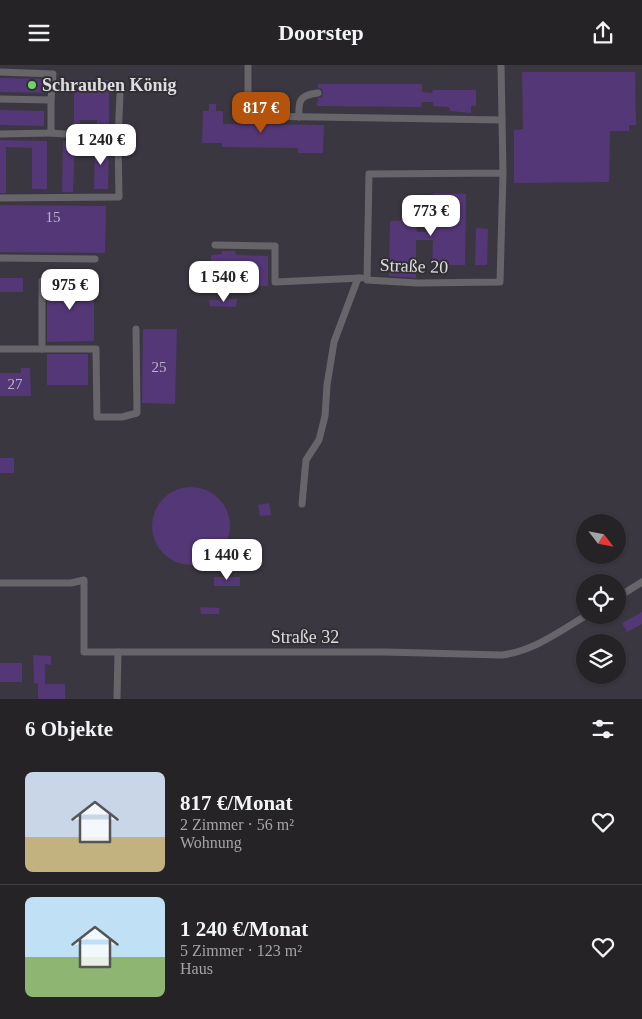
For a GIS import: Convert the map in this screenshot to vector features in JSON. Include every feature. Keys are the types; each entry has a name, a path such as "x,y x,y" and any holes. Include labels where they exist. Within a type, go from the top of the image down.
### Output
{"street":[{"path":"248,65 248,116 502,120"},
{"name":"Straße 20","path":"501,65 503,173 500,282 417,283 368,280 369,175 503,173"},
{"path":"0,72 52,74 51,133"},
{"path":"300,117 299,109 302,97 318,93"},
{"path":"0,198 119,197 118,138 120,95"},
{"path":"0,99 52,100"},
{"path":"0,134 51,133 118,138"},
{"path":"215,245 275,246 275,283 358,278 368,280"},
{"path":"0,258 95,259"},
{"path":"302,504 306,460 319,440 325,415 327,385 334,342 358,278"},
{"path":"42,281 42,349"},
{"path":"0,349 96,349 97,417 122,417 137,413 136,329"},
{"name":"Straße 32","path":"0,583 71,583 84,580 84,652 375,652 502,655 518,653 531,648 576,621"},
{"path":"626,592 642,582"},
{"path":"117,699 118,652"}],"shaded area":[{"path":"0,65 642,65 642,699 0,699"}],"building":[{"path":"522,72 635,72 636,125 629,125 629,131 610,131 609,182 514,183 514,130 523,129"},
{"path":"0,78 46,79 45,93 0,92"},
{"path":"74,80 109,80 109,132 97,131 97,120 80,120 80,129 74,129"},
{"path":"318,84 422,84 422,92 432,93 433,90 476,90 476,106 471,106 471,113 450,111 449,107 433,106 433,102 422,102 421,107 317,106 318,98 322,97 323,93 322,89 318,88"},
{"path":"209,104 216,104 216,111 223,111 223,124 324,125 323,153 298,153 298,148 222,147 222,143 202,143 203,111 209,111"},
{"path":"0,110 44,111 44,126 0,125"},
{"path":"0,140 47,141 47,189 32,189 32,148 6,147 6,193 0,193"},
{"path":"63,141 75,141 73,192 62,192"},
{"path":"96,142 109,143 108,189 94,189"},
{"path":"433,193 466,194 465,265 432,265 433,240 416,240 416,278 389,276 390,221 415,220 417,232 433,232"},
{"path":"0,205 106,206 105,253 0,252"},
{"path":"476,228 488,229 487,265 475,265"},
{"path":"222,251 235,251 236,255 268,256 268,286 211,286 211,255 222,254"},
{"path":"0,278 23,278 23,292 0,292"},
{"path":"47,280 94,280 94,341 47,342"},
{"path":"237,299 236,307 210,306 209,300"},
{"path":"143,329 177,329 175,404 142,403"},
{"path":"47,354 88,354 88,385 47,385"},
{"path":"21,368 30,368 31,396 0,396 0,373 21,373"},
{"path":"0,458 14,458 14,473 0,473"},
{"path":"191,487 206,490 219,498 227,511 230,526 227,541 219,554 206,562 191,565 176,562 163,554 155,541 152,526 155,511 163,498 176,490"},
{"path":"269,503 271,515 260,516 258,505"},
{"path":"214,577 240,577 240,586 214,586"},
{"path":"200,607 219,608 219,614 201,614"},
{"path":"642,612 642,624 627,632 623,624 626,624 626,621"},
{"path":"33,655 51,656 51,665 45,664 45,684 65,684 65,699 38,699 38,684 34,683"},
{"path":"0,663 22,663 22,682 0,682"}],"place":[{"name":"Schrauben König","path":"32,85"}]}
